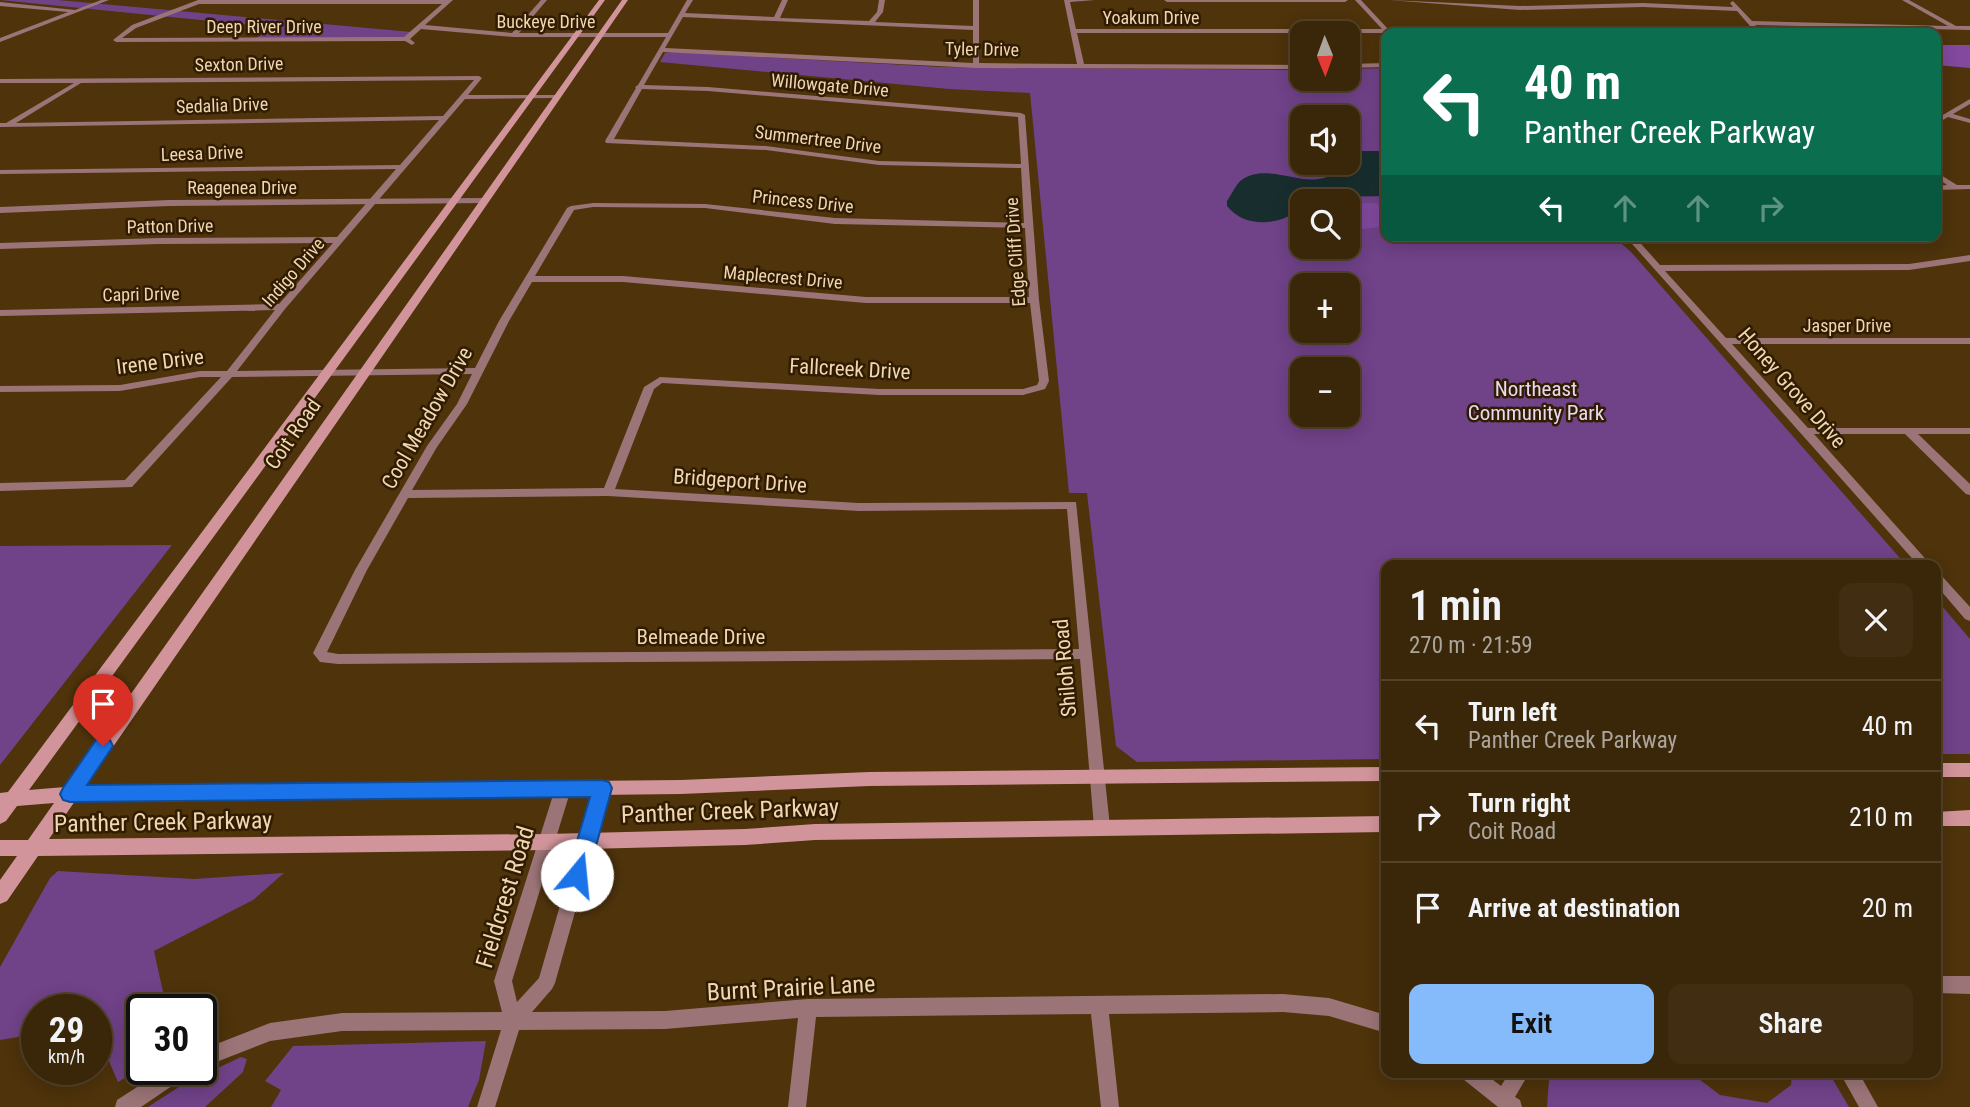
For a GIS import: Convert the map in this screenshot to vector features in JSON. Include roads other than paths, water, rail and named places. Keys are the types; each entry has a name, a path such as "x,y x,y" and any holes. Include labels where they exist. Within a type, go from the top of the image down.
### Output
{"main road":[{"name":"Coit Road","path":"0,816 6,800 603,0"},
{"name":"Coit Road","path":"0,895 625,0"},
{"path":"1941,770 1970,770"},
{"name":"Panther Creek Parkway","path":"6,800 70,794 563,789 859,780 1381,774"},
{"path":"1941,818 1970,818"},
{"name":"Panther Creek Parkway","path":"0,848 547,842 1102,827 1381,824"}],"street":[{"path":"0,4 12,0"},
{"path":"3,40 106,0"},
{"path":"514,35 544,0"},
{"path":"638,87 690,0"},
{"path":"777,17 785,0"},
{"path":"871,23 880,12 882,0"},
{"path":"976,0 976,66"},
{"path":"1081,65 1067,0 1092,0"},
{"path":"1167,0 1345,0"},
{"path":"1358,0 1384,28"},
{"path":"1391,0 1520,8 1643,5 1738,9"},
{"path":"1731,0 1754,28"},
{"path":"1905,0 1956,28"},
{"path":"200,1 449,1"},
{"name":"Deep River Drive","path":"200,1 129,31 116,40 409,41 422,27"},
{"path":"422,27 449,1"},
{"path":"0,4 78,12"},
{"path":"681,15 777,17 976,28"},
{"path":"1750,23 1970,28"},
{"name":"Buckeye Drive","path":"422,27 514,35 670,35"},
{"name":"Yoakum Drive","path":"1073,31 1381,30"},
{"name":"Tyler Drive","path":"661,50 976,66 1290,67"},
{"path":"1360,66 1381,65"},
{"name":"Sexton Drive","path":"0,81 478,78"},
{"name":"Indigo Drive","path":"0,487 128,484 230,373 282,307 375,202 478,78"},
{"path":"3,127 79,82"},
{"name":"Willowgate Drive","path":"638,87 708,89 966,113 1020,114"},
{"name":"Summertree Drive","path":"638,87 609,141 754,147 879,163 1025,166"},
{"path":"463,97 557,96"},
{"path":"1941,119 1970,101"},
{"name":"Edge Cliff Drive","path":"1020,114 1023,116 1034,300 1044,381 1041,387"},
{"path":"1947,115 1970,121"},
{"name":"Sedalia Drive","path":"3,127 445,118"},
{"name":"Leesa Drive","path":"0,172 404,167"},
{"path":"1941,177 1955,187"},
{"path":"1941,188 1970,187"},
{"name":"Reagenea Drive","path":"0,210 169,204 484,201"},
{"name":"Princess Drive","path":"575,206 705,206 835,222 1029,226"},
{"name":"Cool Meadow Drive","path":"320,653 323,640 405,494 479,372 565,215 575,206"},
{"name":"Patton Drive","path":"0,246 341,240"},
{"name":"Honey Grove Drive","path":"1635,242 1919,560"},
{"path":"1660,268 1909,267 1970,258"},
{"name":"Maplecrest Drive","path":"529,279 623,279 866,300 1034,300"},
{"name":"Capri Drive","path":"0,313 282,307"},
{"name":"Jasper Drive","path":"1725,341 1970,341"},
{"name":"Irene Drive","path":"0,389 120,388 200,374 479,372"},
{"name":"Fallcreek Drive","path":"608,492 649,387 656,381 680,379 879,392 1023,392 1041,387"},
{"path":"1908,430 1970,491"},
{"path":"1803,431 1970,431"},
{"name":"Bridgeport Drive","path":"405,494 608,492 859,508 1072,505"},
{"name":"Shiloh Road","path":"1072,505 1102,827"},
{"path":"1941,584 1970,616"},
{"name":"Belmeade Drive","path":"320,653 325,659 1085,654"},
{"path":"486,1107 513,1020 546,984 602,788"},
{"name":"Fieldcrest Road","path":"513,1020 503,981 563,789"},
{"path":"1941,985 1970,985"},
{"path":"1099,1004 1110,1107"},
{"name":"Burnt Prairie Lane","path":"217,1053 270,1032 318,1023 665,1020 808,1008 1306,1004 1352,1012 1381,1022"},
{"path":"797,1107 808,1008"},
{"path":"1476,1078 1508,1103 1518,1078"},
{"path":"1852,1078 1869,1107"},
{"path":"124,1107 158,1085"}],"water":[{"path":"1360,151 1381,151 1381,196 1360,196 1360,189 1290,189 1290,215 1264,222 1244,219 1227,206 1227,201 1237,185 1254,174 1266,173 1303,179 1360,175"}],"park label":[{"name":"Northeast Community Park","path":"1536,401"}]}
